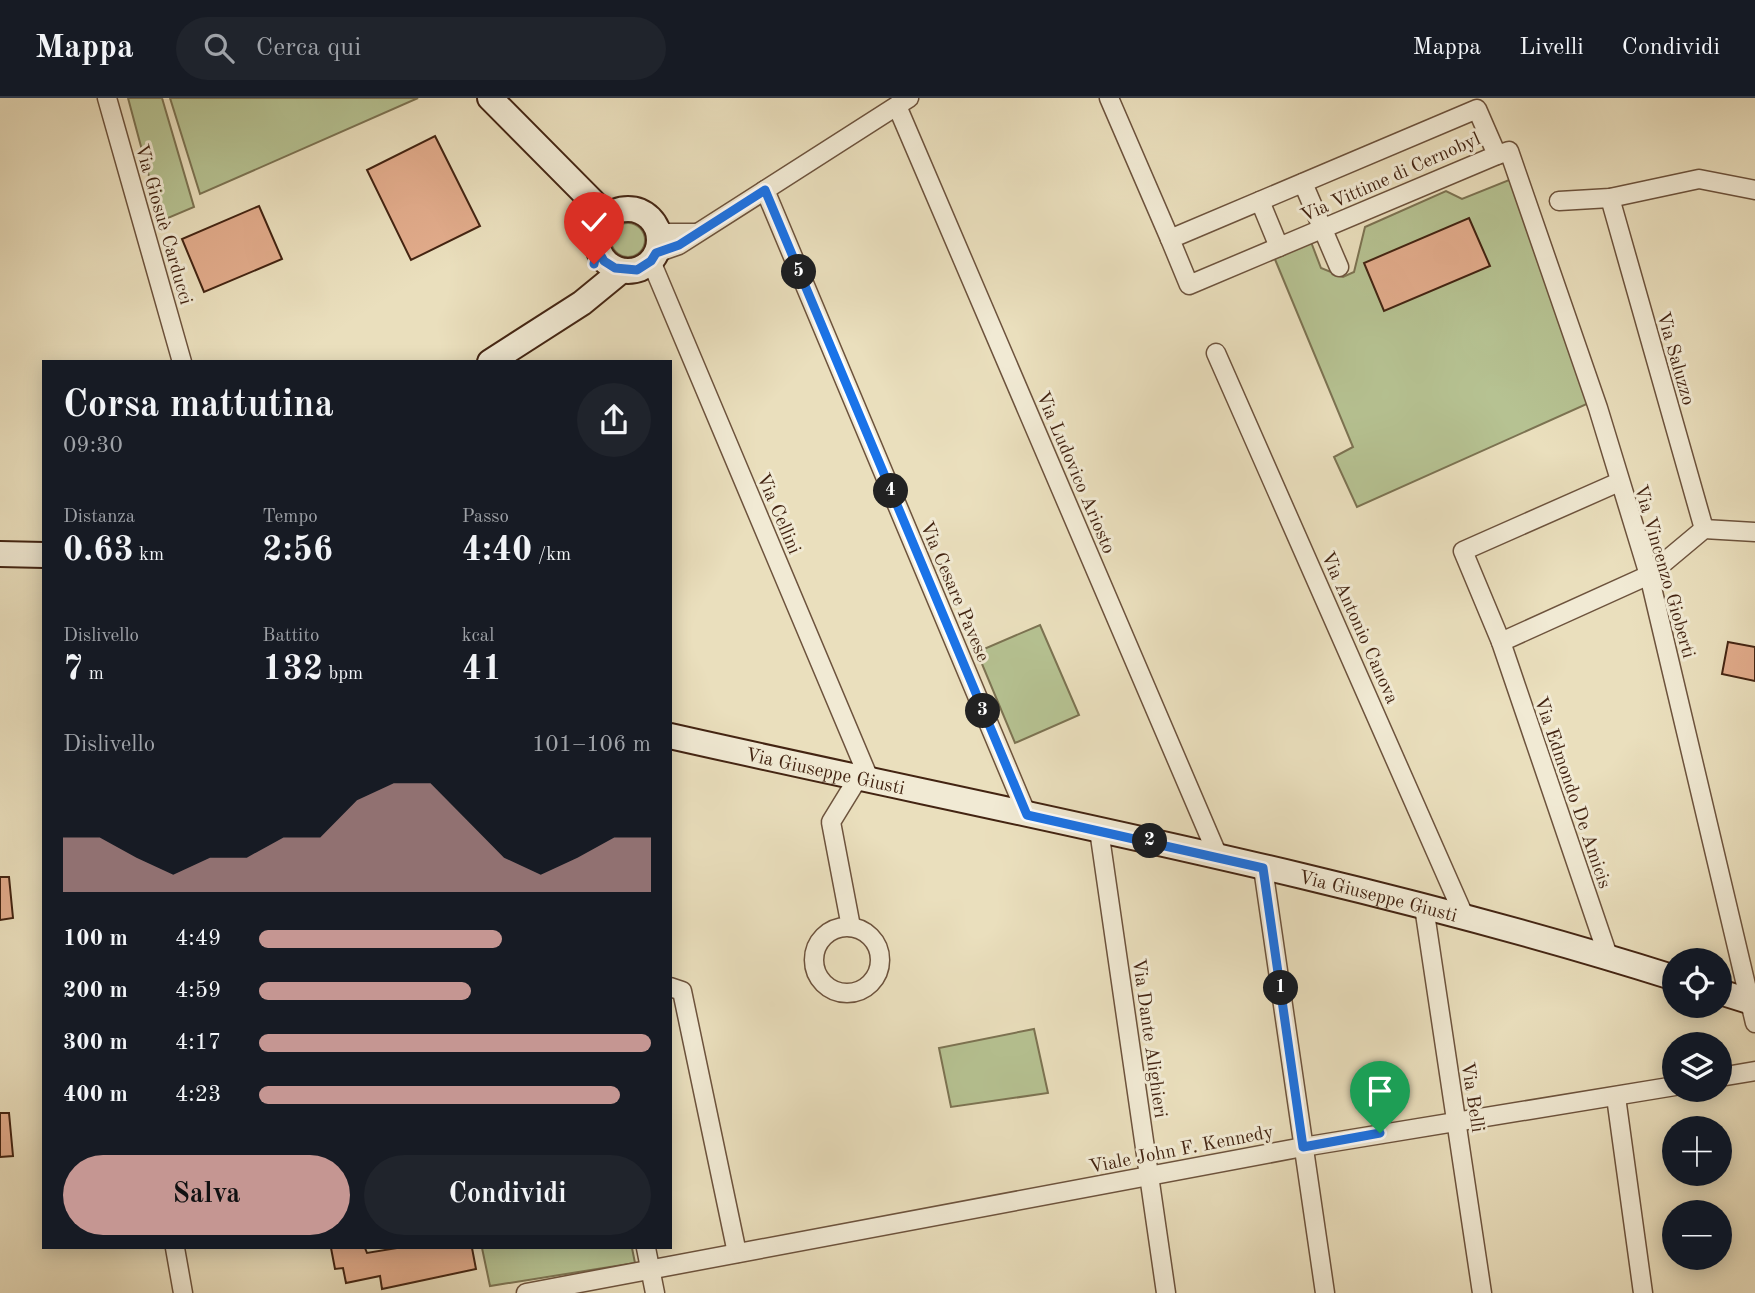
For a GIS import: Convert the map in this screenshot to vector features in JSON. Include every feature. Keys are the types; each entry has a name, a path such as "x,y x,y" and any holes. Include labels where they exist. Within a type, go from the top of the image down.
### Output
{"street":[{"name":"Via Giosuè Carducci","path":"107,98 181,360"},
{"path":"490,98 607,216"},
{"name":"Via Vittime di Cernobyl","path":"1109,98 1189,285 1497,155 1477,108 1170,239"},
{"path":"493,360 560,317 621,271 637,270 903,102"},
{"name":"Via Ludovico Ariosto","path":"903,102 1218,856"},
{"name":"Via Vincenzo Gioberti","path":"1497,155 1509,151 1598,408 1649,575 1754,1009"},
{"path":"1559,201 1609,198 1699,179 1755,190"},
{"path":"1303,183 1339,267"},
{"name":"Via Cesare Pavese","path":"765,190 1027,815"},
{"name":"Via Saluzzo","path":"1609,198 1704,529"},
{"path":"1260,201 1279,247"},
{"path":"560,317 584,288 597,249 598,228 607,216 622,209 638,209 665,233 696,233"},
{"path":"654,257 659,243 656,225"},
{"path":"597,249 604,261 621,271"},
{"name":"Via Cellini","path":"654,257 864,780"},
{"name":"Via Antonio Canova","path":"1216,353 1465,918"},
{"name":"Via Edmondo De Amicis","path":"1608,956 1501,642 1463,551 1619,482"},
{"path":"1501,642 1649,575 1704,529 1755,532"},
{"path":"0,554 42,555"},
{"name":"Via Giuseppe Giusti","path":"672,736 1218,856 1424,907 1608,956 1662,974"},
{"path":"850,927 831,822 864,780"},
{"name":"Via Dante Alighieri","path":"1099,830 1166,1293"},
{"path":"1263,868 1325,1293"},
{"name":"Via Belli","path":"1424,907 1482,1293"},
{"path":"1732,998 1754,1009 1755,977"},
{"path":"672,988 682,991 737,1253"},
{"path":"1732,1075 1755,1071"},
{"name":"Viale John F. Kennedy","path":"526,1293 1303,1147 1662,1088"},
{"path":"1616,1097 1643,1293"},
{"path":"175,1249 183,1293"},
{"path":"646,1249 654,1293"}],"green space":[{"path":"128,98 162,98 194,207 161,221"},
{"path":"170,98 418,98 200,194"},
{"path":"1514,178 1589,403 1357,507 1334,457 1353,447 1274,257 1311,242 1321,268 1343,277 1354,272 1365,227 1446,191 1462,199"},
{"path":"628,223 640,228 645,240 640,252 628,257 616,252 611,240 616,228"},
{"path":"1040,625 1079,715 1015,743 977,652"},
{"path":"1034,1029 1048,1093 951,1107 939,1048"},
{"path":"482,1249 632,1249 635,1263 490,1286"}],"building":[{"path":"435,136 480,226 411,260 367,170"},
{"path":"259,206 282,259 204,292 182,239"},
{"path":"1469,218 1490,266 1384,311 1364,263"},
{"path":"1728,642 1755,647 1755,681 1722,674"},
{"path":"0,877 9,877 13,918 0,920"},
{"path":"0,1113 9,1113 13,1156 0,1157"},
{"path":"331,1249 365,1249 367,1253 391,1249 472,1249 476,1269 382,1289 380,1276 346,1283 343,1268 335,1269"}],"route":[{"path":"594,264 597,249 609,265 621,271 637,270 651,261 656,253 679,245 765,190 1027,815 1263,868 1303,1147 1380,1133"}]}
